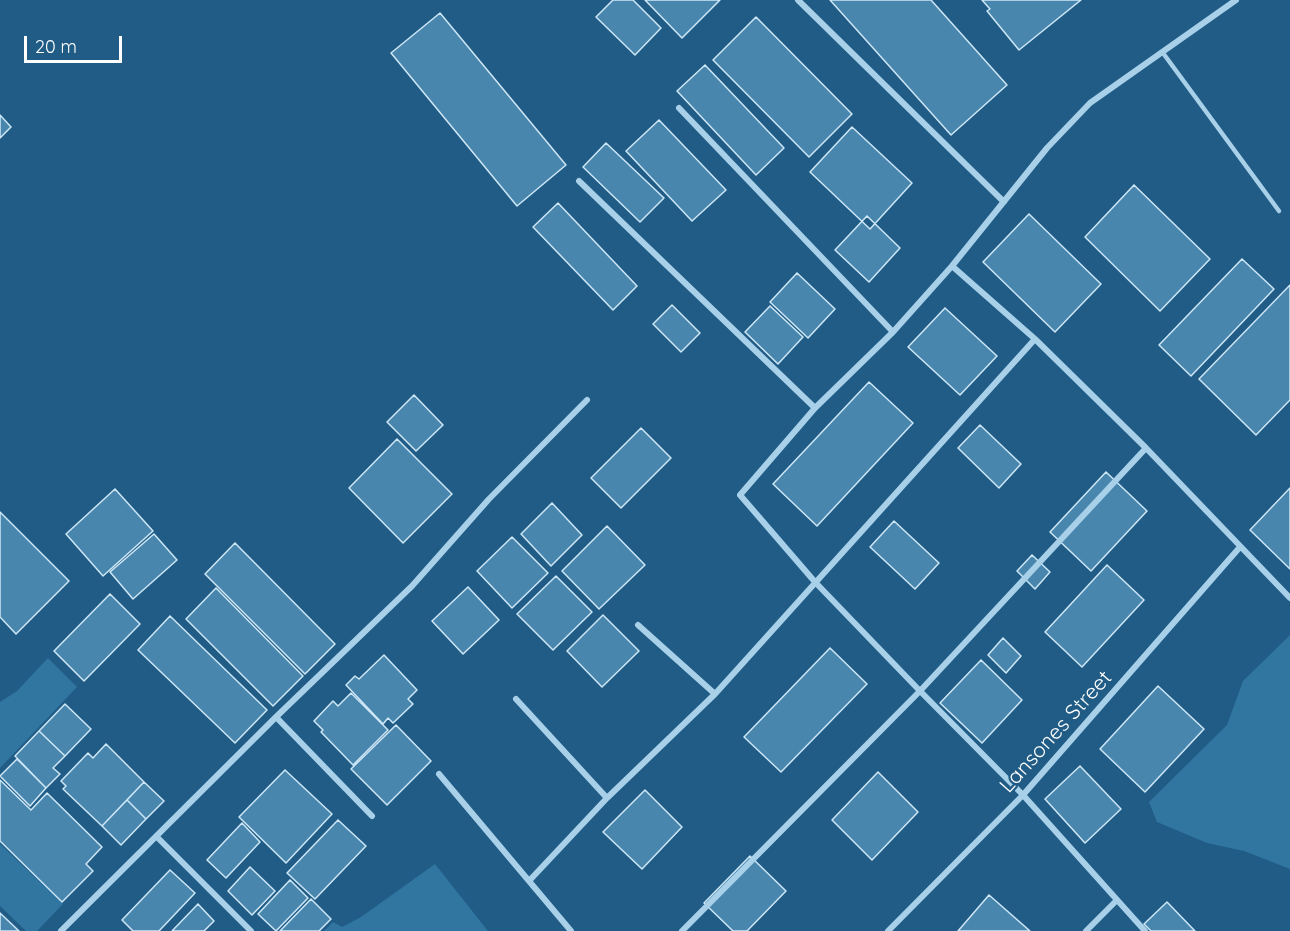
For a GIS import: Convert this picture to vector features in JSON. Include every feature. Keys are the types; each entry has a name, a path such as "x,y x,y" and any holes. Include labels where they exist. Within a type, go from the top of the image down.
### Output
{"street":[{"path":"798,0 1004,202"},
{"path":"1145,931 1023,795 815,582 740,495 815,408 893,332 952,266 1047,148 1090,103 1236,0"},
{"path":"679,108 893,332"},
{"path":"579,181 815,408"},
{"path":"952,266 1035,339 1146,448 1290,598"},
{"path":"529,881 607,798 715,694 1035,339"},
{"path":"61,931 411,586 489,499 587,400"},
{"path":"682,931 920,691 1146,448"},
{"name":"Lansones Street","path":"888,931 1023,795 1240,547"},
{"path":"638,625 715,694"},
{"path":"516,699 607,798"},
{"path":"276,717 372,816"},
{"path":"439,774 571,931"},
{"path":"157,837 251,931"},
{"path":"1086,931 1117,900"}],"lane":[{"path":"1163,53 1279,211"}],"shaded area":[{"path":"1290,635 1290,869 1244,851 1207,843 1157,822 1149,802 1227,725 1243,681"},
{"path":"48,658 77,687 0,768 0,702 17,691"},
{"path":"0,844 63,904 37,931 26,931 0,906"},
{"path":"435,864 488,931 324,931 333,922 342,927 361,917"}],"building":[{"path":"613,0 633,0 661,28 635,55 596,17"},
{"path":"645,0 720,0 682,38"},
{"path":"830,0 931,0 1007,85 951,135"},
{"path":"982,0 1081,0 1019,50 987,11 990,9"},
{"path":"440,13 566,165 517,206 391,53"},
{"path":"756,17 852,114 809,157 713,60"},
{"path":"705,65 784,148 756,175 677,91"},
{"path":"0,115 11,127 0,138"},
{"path":"659,120 726,190 692,221 626,151"},
{"path":"852,127 912,183 870,229 810,172"},
{"path":"606,143 664,198 640,222 583,167"},
{"path":"1134,185 1210,259 1160,311 1085,237"},
{"path":"558,203 637,286 613,310 533,227"},
{"path":"1029,214 1101,284 1055,332 983,262"},
{"path":"867,216 900,248 869,282 835,250"},
{"path":"1242,259 1274,289 1191,376 1159,345"},
{"path":"797,273 835,309 808,338 770,302"},
{"path":"1290,285 1290,400 1256,435 1199,379"},
{"path":"672,305 700,333 681,352 653,324"},
{"path":"770,306 803,337 778,364 745,332"},
{"path":"945,308 997,356 960,395 908,347"},
{"path":"869,382 913,423 817,526 773,484"},
{"path":"414,395 443,425 416,451 387,422"},
{"path":"980,425 1021,464 999,488 958,448"},
{"path":"641,428 671,458 621,508 591,478"},
{"path":"397,439 452,494 403,543 349,488"},
{"path":"1106,472 1147,511 1091,571 1050,532"},
{"path":"1290,488 1290,569 1250,530"},
{"path":"115,489 153,531 103,576 66,534"},
{"path":"552,503 582,535 551,566 521,534"},
{"path":"0,512 69,581 16,634 0,617"},
{"path":"894,521 939,563 915,589 870,547"},
{"path":"607,526 645,565 599,609 562,571"},
{"path":"154,534 177,560 133,599 110,572"},
{"path":"512,537 548,573 512,608 477,571"},
{"path":"235,543 335,644 305,674 205,574"},
{"path":"1032,555 1050,572 1035,589 1017,571"},
{"path":"1107,565 1144,600 1082,667 1045,632"},
{"path":"556,576 592,612 553,650 517,614"},
{"path":"468,587 499,620 463,654 432,621"},
{"path":"216,588 303,676 273,706 186,619"},
{"path":"110,594 140,624 84,681 54,651"},
{"path":"603,615 639,651 602,687 567,651"},
{"path":"170,616 267,710 235,743 138,650"},
{"path":"1003,638 1021,656 1006,673 988,655"},
{"path":"830,648 867,684 781,772 744,737"},
{"path":"384,655 417,690 408,699 413,704 393,723 388,718 383,724 346,685 355,676 359,679"},
{"path":"981,660 1022,700 982,743 940,703"},
{"path":"1158,686 1204,729 1145,792 1100,749"},
{"path":"351,693 388,730 353,765 321,732 323,730 314,721 333,701 338,706"},
{"path":"65,704 91,729 65,756 39,731"},
{"path":"396,725 431,761 387,805 351,769"},
{"path":"39,731 65,756 53,768 60,774 46,788 15,756"},
{"path":"106,744 144,782 102,826 63,789 66,786 61,781 88,753 93,758"},
{"path":"17,759 46,788 30,806 0,776"},
{"path":"1080,766 1121,809 1085,843 1045,799"},
{"path":"285,770 332,814 286,863 239,817"},
{"path":"878,772 918,812 872,860 832,820"},
{"path":"0,780 31,810 47,793 102,847 86,864 93,871 62,902 0,841"},
{"path":"144,782 164,801 146,819 127,800"},
{"path":"645,790 682,827 642,869 603,832"},
{"path":"127,800 146,819 121,845 102,826"},
{"path":"338,820 366,846 315,899 287,873"},
{"path":"242,823 260,842 226,878 207,860"},
{"path":"750,856 786,891 747,931 733,931 704,903"},
{"path":"250,867 275,891 252,915 228,891"},
{"path":"170,870 195,893 159,931 133,931 122,920"},
{"path":"290,880 308,898 276,931 258,914"},
{"path":"989,895 1030,931 958,931"},
{"path":"311,899 331,919 319,931 280,931"},
{"path":"1167,902 1195,931 1151,931 1144,924"},
{"path":"198,904 214,921 204,931 172,931"},
{"path":"0,913 19,931 0,931"}]}
